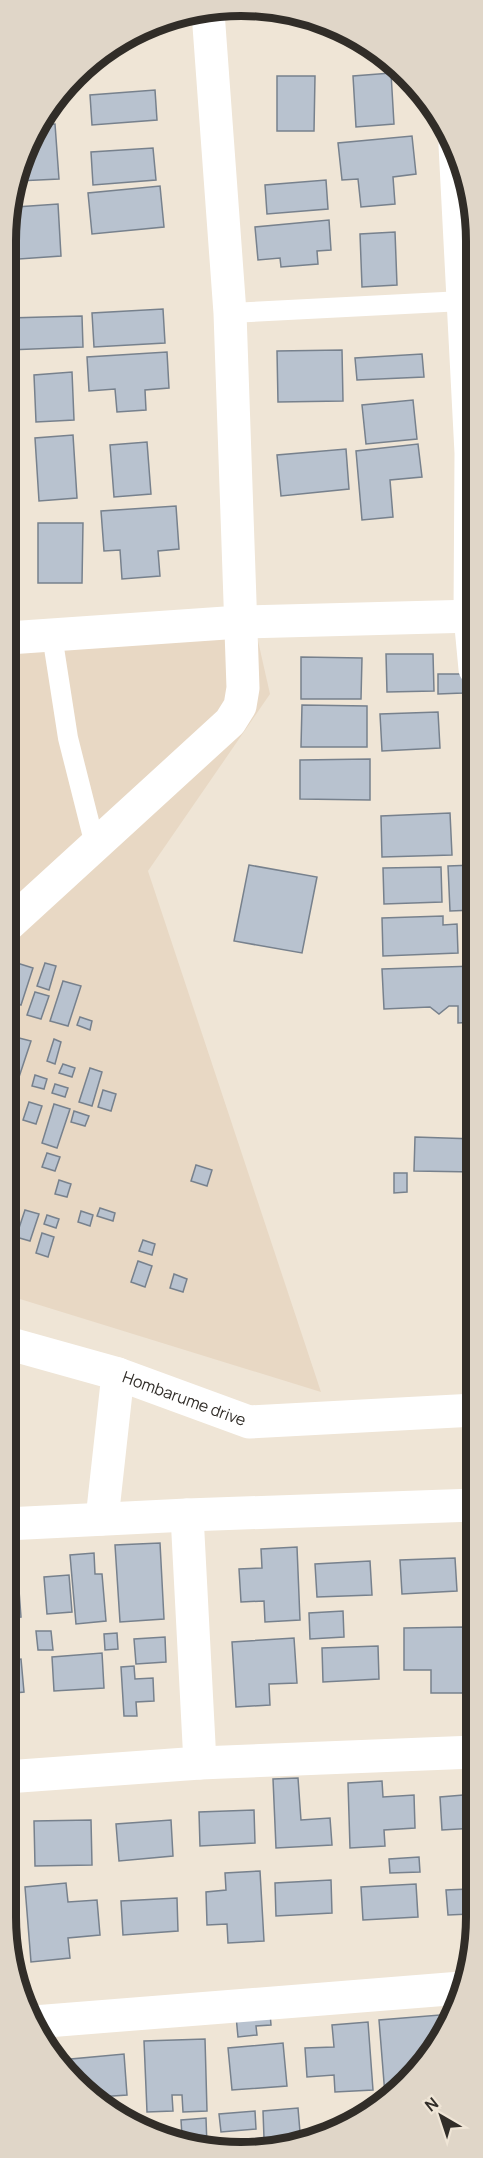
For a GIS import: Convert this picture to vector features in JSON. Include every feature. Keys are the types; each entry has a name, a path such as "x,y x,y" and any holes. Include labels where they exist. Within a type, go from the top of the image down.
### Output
{"street":[{"path":"16,918 230,722 240,706 243,688 230,313 208,19"},
{"path":"456,174 466,347"},
{"path":"16,637 240,622 466,616"},
{"name":"Hombarume drive","path":"16,1346 118,1374 249,1422 466,1410"},
{"path":"102,1519 118,1374"},
{"path":"16,1523 466,1505"},
{"path":"187,1515 200,1762"},
{"path":"16,1776 200,1762 466,1752"},
{"path":"43,2021 455,1988"}],"lane":[{"path":"230,313 463,301"},
{"path":"52,635 68,738 95,845"}],"shaded area":[{"path":"256,632 270,694 148,871 321,1392 16,1298 16,649"}],"building":[{"path":"250,17 272,18 250,19"},
{"path":"391,73 394,124 356,127 353,76"},
{"path":"277,76 315,76 314,131 277,131"},
{"path":"155,90 157,120 92,125 90,95"},
{"path":"50,124 55,124 59,179 25,181 34,155"},
{"path":"412,136 416,174 393,177 395,204 361,207 358,179 342,180 338,143"},
{"path":"153,148 156,180 93,185 91,152"},
{"path":"326,180 328,209 267,214 265,185"},
{"path":"160,186 164,227 92,234 88,193"},
{"path":"58,204 61,256 19,259 17,226 19,207"},
{"path":"329,220 331,250 317,251 318,264 281,267 280,258 258,260 255,227"},
{"path":"395,232 397,285 362,287 360,234"},
{"path":"163,309 165,343 94,347 92,313"},
{"path":"82,316 83,347 16,350 16,318"},
{"path":"342,350 343,401 278,402 277,351"},
{"path":"167,352 169,388 145,390 146,410 117,412 115,389 89,391 87,357"},
{"path":"422,354 424,377 357,380 355,358"},
{"path":"72,372 74,420 36,422 34,375"},
{"path":"413,400 417,439 366,444 362,405"},
{"path":"73,435 77,498 39,501 35,438"},
{"path":"147,442 151,494 114,497 110,445"},
{"path":"418,444 422,477 390,480 393,517 362,520 356,451"},
{"path":"346,449 349,489 281,496 277,455"},
{"path":"176,506 179,549 158,551 160,576 122,579 120,550 104,551 101,511"},
{"path":"38,523 83,523 82,583 38,583"},
{"path":"386,654 433,654 434,691 387,692"},
{"path":"301,657 362,658 361,699 301,699"},
{"path":"438,674 463,674 463,693 438,694"},
{"path":"302,705 367,706 367,747 301,747"},
{"path":"438,712 440,748 382,751 380,714"},
{"path":"370,759 370,800 300,799 300,760"},
{"path":"450,813 452,855 382,857 381,816"},
{"path":"249,865 317,877 302,953 234,941"},
{"path":"466,865 466,910 450,911 448,866"},
{"path":"441,867 442,902 384,904 383,868"},
{"path":"443,916 443,925 457,924 458,953 383,956 382,918"},
{"path":"17,963 33,968 21,1005 16,1004"},
{"path":"45,963 56,966 49,990 37,986"},
{"path":"466,966 466,1023 458,1023 458,1006 449,1006 439,1014 430,1007 384,1009 382,969"},
{"path":"63,981 81,986 68,1026 50,1021"},
{"path":"35,992 49,996 41,1019 27,1015"},
{"path":"80,1017 92,1021 90,1030 77,1025"},
{"path":"19,1038 31,1041 16,1086 16,1046"},
{"path":"54,1039 61,1042 55,1064 47,1061"},
{"path":"63,1064 75,1068 72,1077 59,1073"},
{"path":"90,1068 102,1072 92,1106 79,1102"},
{"path":"35,1075 47,1079 44,1089 32,1086"},
{"path":"55,1084 68,1088 65,1097 52,1093"},
{"path":"103,1090 116,1094 111,1111 98,1107"},
{"path":"29,1102 42,1106 36,1124 23,1120"},
{"path":"54,1104 70,1109 57,1148 42,1143"},
{"path":"74,1111 89,1116 85,1126 71,1122"},
{"path":"415,1137 466,1139 466,1172 414,1171"},
{"path":"47,1153 60,1157 55,1171 42,1167"},
{"path":"196,1165 212,1170 207,1186 191,1181"},
{"path":"394,1173 407,1173 407,1192 394,1193"},
{"path":"59,1180 71,1184 67,1197 55,1194"},
{"path":"100,1208 115,1213 113,1221 97,1216"},
{"path":"25,1210 39,1214 30,1241 16,1237"},
{"path":"81,1211 93,1215 90,1226 78,1222"},
{"path":"47,1215 59,1219 56,1228 44,1224"},
{"path":"42,1233 54,1237 48,1257 36,1253"},
{"path":"143,1240 155,1244 152,1255 139,1251"},
{"path":"138,1261 152,1266 145,1287 131,1282"},
{"path":"174,1274 187,1279 183,1292 170,1288"},
{"path":"160,1543 164,1619 120,1622 115,1545"},
{"path":"297,1547 300,1620 265,1622 264,1601 241,1602 239,1569 262,1568 261,1549"},
{"path":"94,1553 95,1574 102,1574 106,1621 76,1624 70,1555"},
{"path":"455,1558 457,1591 402,1594 400,1560"},
{"path":"370,1561 372,1595 317,1597 315,1564"},
{"path":"69,1575 72,1612 47,1614 44,1577"},
{"path":"16,1577 18,1577 21,1617 16,1617"},
{"path":"343,1611 344,1637 310,1639 309,1613"},
{"path":"464,1627 464,1693 431,1693 431,1670 404,1670 404,1628"},
{"path":"36,1631 51,1631 53,1650 38,1650"},
{"path":"117,1633 118,1649 105,1650 104,1634"},
{"path":"165,1637 166,1662 136,1664 134,1639"},
{"path":"294,1638 297,1683 269,1684 270,1705 236,1707 232,1642"},
{"path":"378,1646 379,1679 323,1682 322,1648"},
{"path":"102,1653 104,1688 54,1691 52,1657"},
{"path":"21,1659 24,1692 16,1693 16,1660"},
{"path":"134,1666 135,1679 153,1678 154,1701 136,1702 137,1716 124,1716 121,1667"},
{"path":"298,1778 301,1820 330,1818 332,1845 276,1848 273,1779"},
{"path":"382,1781 383,1797 414,1795 415,1828 384,1830 385,1846 350,1848 348,1783"},
{"path":"466,1795 466,1829 442,1830 440,1797"},
{"path":"254,1810 255,1843 200,1846 199,1812"},
{"path":"91,1820 92,1865 35,1866 34,1821"},
{"path":"171,1820 173,1856 119,1861 116,1824"},
{"path":"419,1857 420,1872 390,1873 389,1859"},
{"path":"260,1871 264,1941 228,1943 227,1924 207,1925 206,1892 226,1890 225,1873"},
{"path":"331,1880 332,1913 276,1916 275,1883"},
{"path":"66,1883 68,1902 97,1900 100,1935 68,1938 70,1958 31,1962 25,1887"},
{"path":"416,1884 418,1917 363,1920 361,1887"},
{"path":"466,1889 466,1914 448,1915 446,1890"},
{"path":"177,1898 178,1931 123,1935 121,1901"},
{"path":"270,2013 271,2025 256,2026 257,2035 238,2037 236,2016"},
{"path":"444,2015 429,2042 411,2065 385,2090 379,2020"},
{"path":"368,2022 373,2090 335,2092 334,2075 307,2077 305,2048 334,2047 332,2025"},
{"path":"205,2039 207,2111 183,2112 182,2095 172,2095 173,2111 147,2112 144,2041"},
{"path":"283,2043 287,2086 232,2090 228,2048"},
{"path":"124,2054 127,2095 107,2096 82,2076 71,2064 71,2059"},
{"path":"298,2108 300,2134 271,2140 237,2142 264,2138 263,2111"},
{"path":"255,2111 256,2129 221,2132 219,2114"},
{"path":"206,2118 207,2139 182,2134 181,2120"}]}
